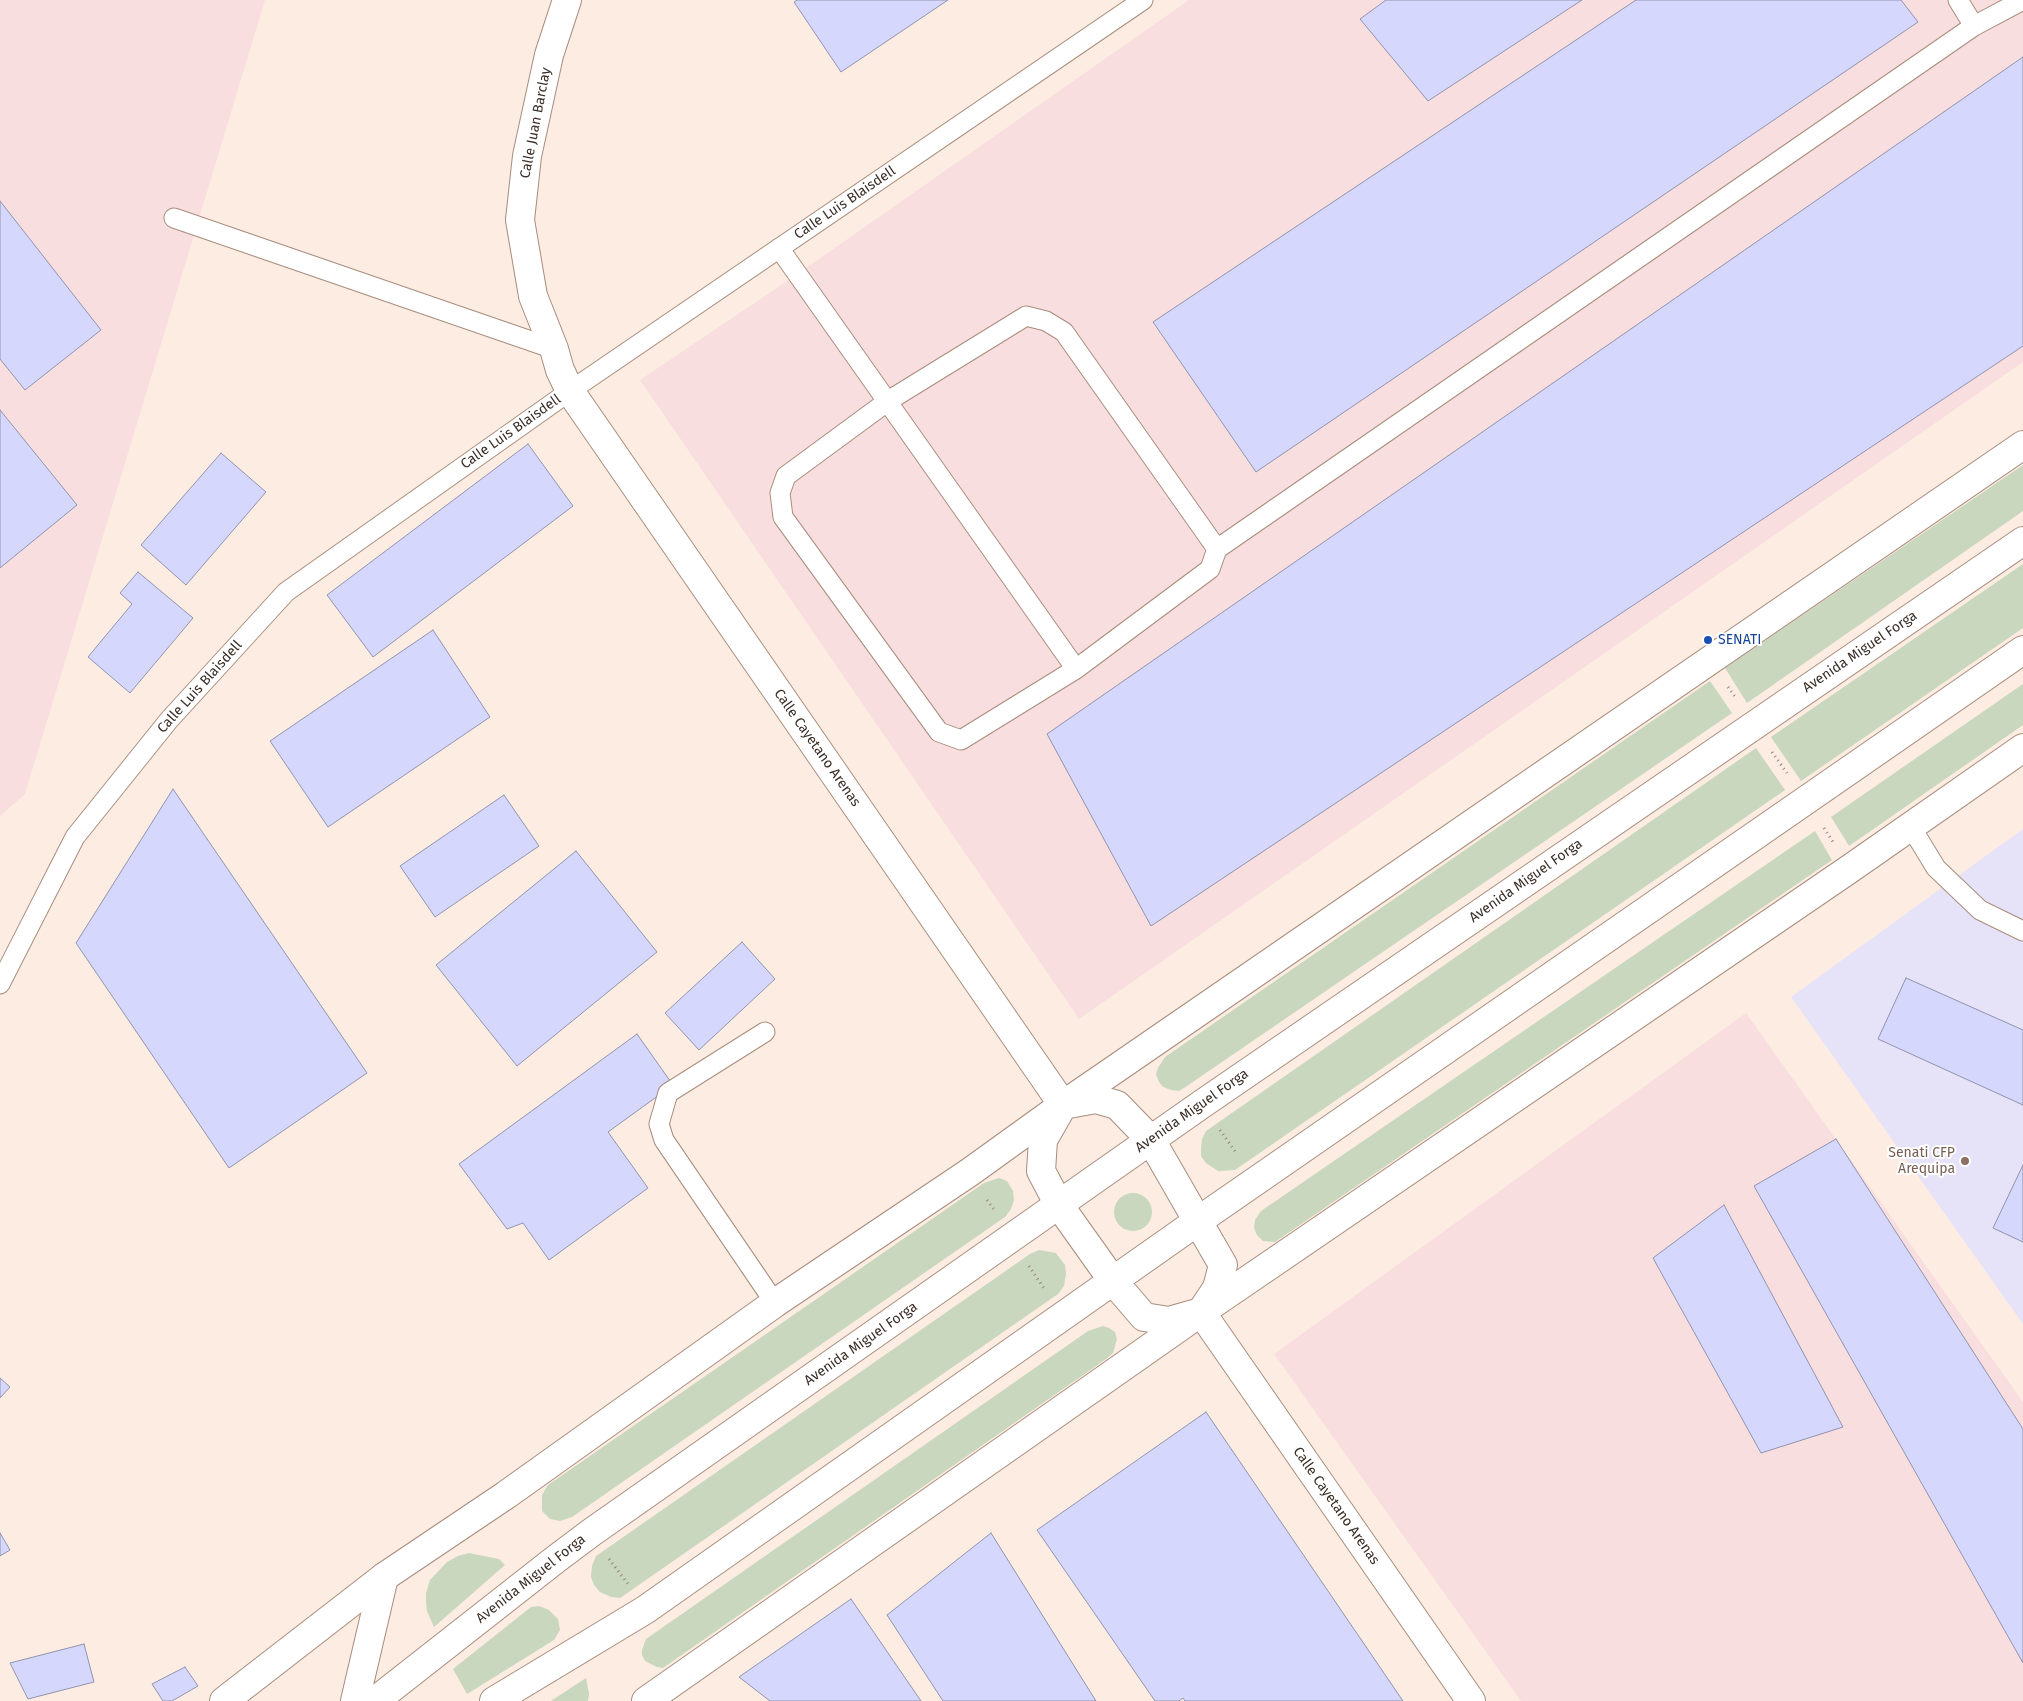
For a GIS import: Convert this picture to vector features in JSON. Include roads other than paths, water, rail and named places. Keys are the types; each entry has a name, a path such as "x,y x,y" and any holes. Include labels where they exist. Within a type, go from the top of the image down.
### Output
{"main road":[{"name":"Calle Juan Barclay","path":"567,0 549,55 527,156 520,220 533,296 554,349 560,370 570,391"},
{"name":"Calle Cayetano Arenas","path":"570,391 1063,1105"},
{"path":"224,1701 384,1577 506,1495 775,1303 970,1172 1063,1105 2023,445"},
{"name":"Avenida Miguel Forga","path":"375,1701 556,1559 1151,1140 2023,541"},
{"path":"494,1701 645,1610 1198,1221 2023,650"},
{"path":"646,1701 1201,1312 1911,827 2023,748"},
{"path":"1096,1099 1117,1105 1151,1140 1223,1265 1217,1288 1201,1312 1169,1321 1144,1317 1113,1281 1059,1205 1041,1171 1043,1140 1063,1105 1096,1099"},
{"name":"Calle Cayetano Arenas","path":"1201,1312 1471,1701"},
{"path":"355,1701 384,1577"}],"lane":[{"name":"Calle Luis Blaisdell","path":"0,984 75,837 169,720 286,592 570,391 1143,0"},
{"path":"1958,0 1974,26"},
{"path":"1217,549 1064,332 1046,321 1026,316 888,401 786,476 780,493 782,517 939,732 961,740 1076,669 1210,569 1217,549 1974,26 2023,0"},
{"path":"174,218 554,349"},
{"path":"779,248 1076,669"},
{"path":"1911,827 1936,868 1980,910 2023,930"},
{"path":"765,1032 668,1093 659,1124 664,1140 775,1303"}],"place":[{"name":"SENATI","path":"1708,640"},
{"name":"Senati CFP Arequipa","path":"1965,1161"}]}
